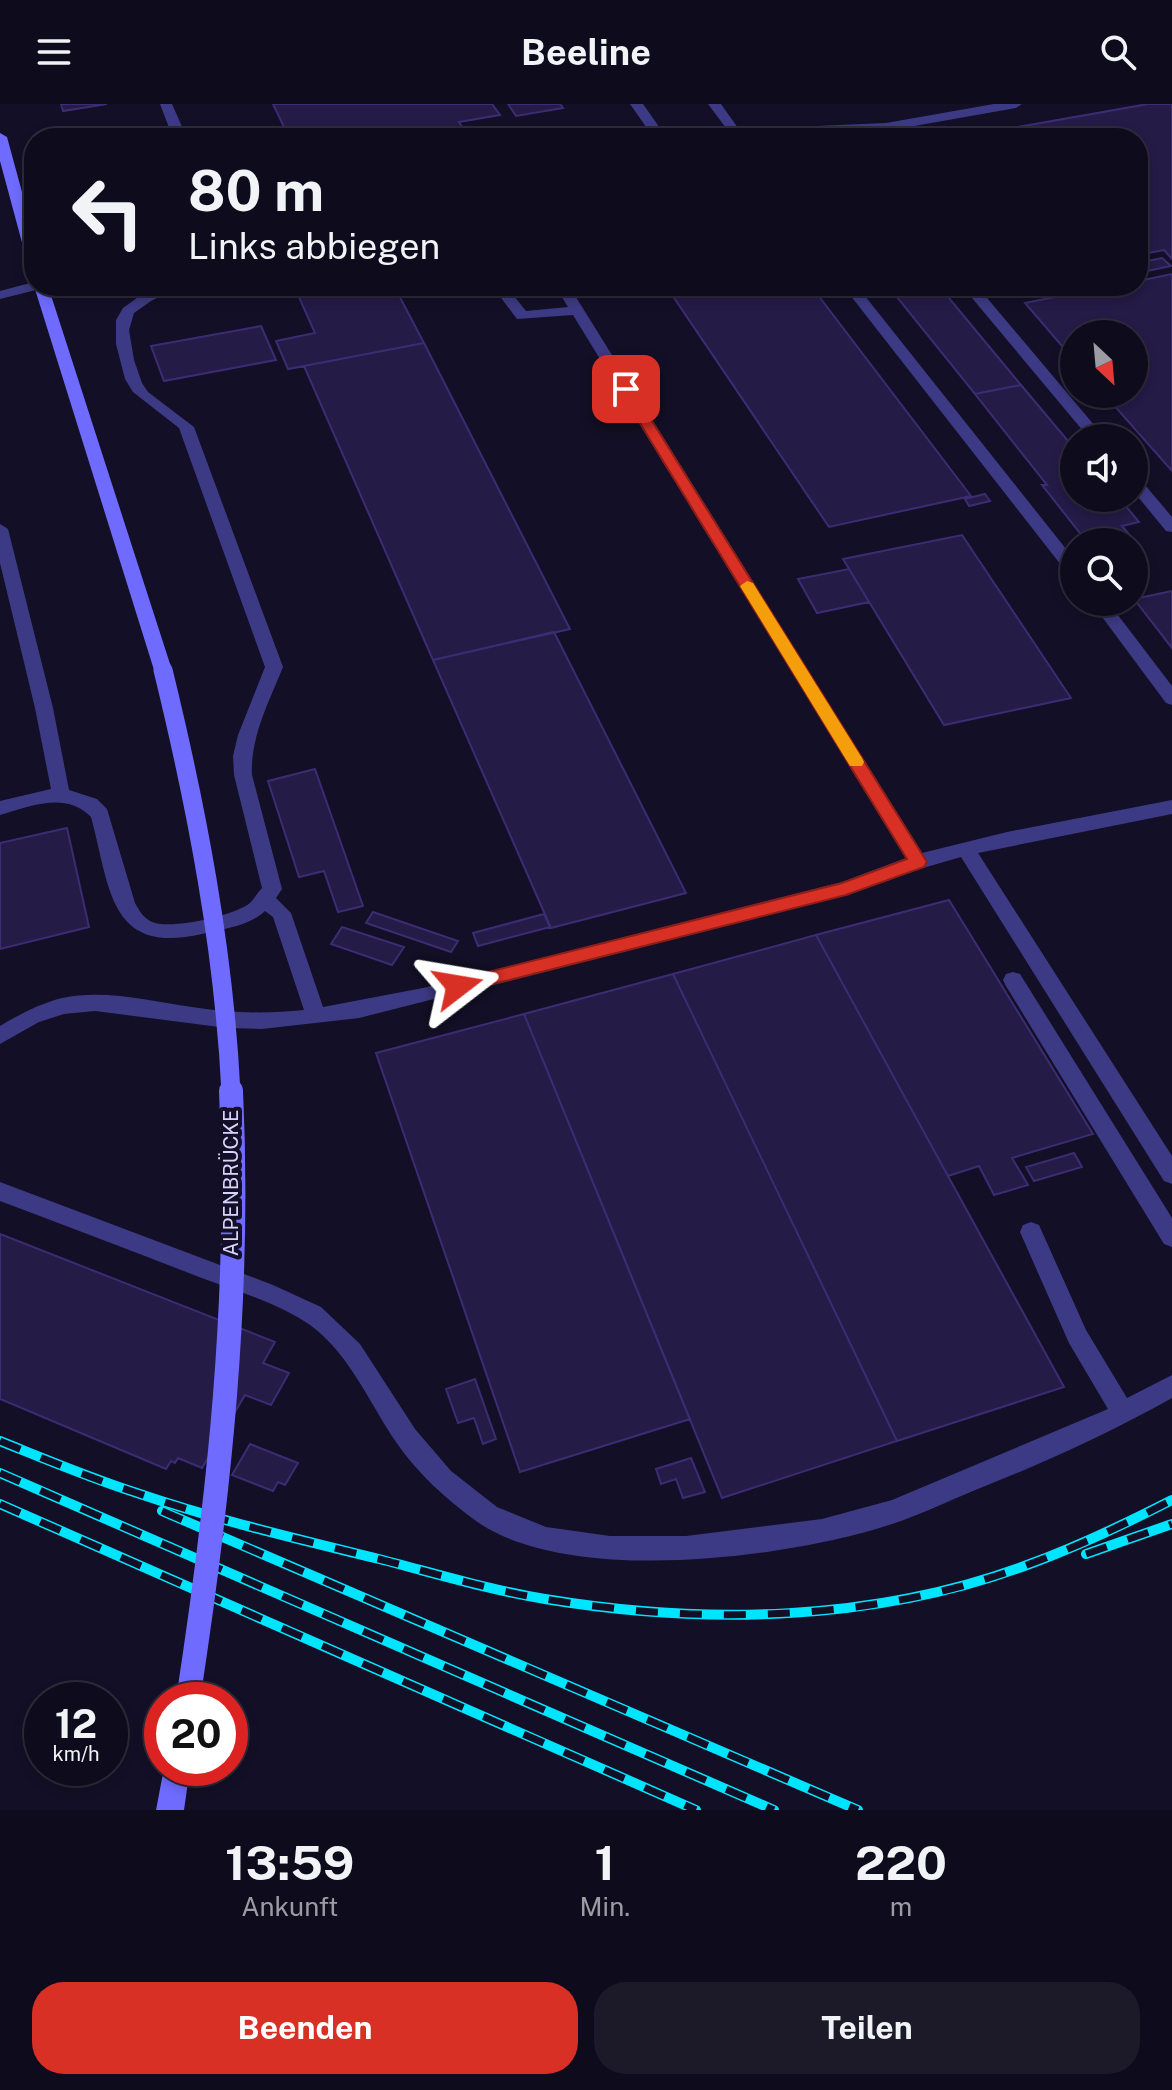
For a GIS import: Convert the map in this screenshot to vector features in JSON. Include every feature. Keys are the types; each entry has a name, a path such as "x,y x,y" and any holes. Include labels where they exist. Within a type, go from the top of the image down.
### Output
{"main road":[{"path":"0,137 24,225"},
{"name":"ALPENBRÜCKE","path":"41,296 163,670 197,811 225,1018 232,1138 231,1283 220,1465 190,1682"},
{"path":"170,1810 174,1786"}],"street":[{"path":"166,104 176,128"},
{"path":"636,104 654,128"},
{"path":"714,104 732,128"},
{"path":"877,128 1016,104"},
{"path":"0,295 24,289"},
{"path":"0,808 61,795 78,797 92,804 100,814 125,904 134,919 147,929 175,933 234,919 256,909 266,901 272,889 243,775 242,756 274,667 186,427 179,418 138,390 120,337 124,316 133,307 154,296"},
{"path":"507,296 522,316 577,310"},
{"path":"568,296 918,862"},
{"path":"858,296 1060,552"},
{"path":"977,296 1085,424"},
{"path":"1148,499 1172,527"},
{"path":"0,529 44,708 61,795"},
{"path":"1110,616 1172,699"},
{"path":"0,1036 38,1011 99,1001 226,1022 369,1009 846,888 888,870 918,862 1066,827 1172,807"},
{"path":"967,850 1172,1175"},
{"path":"266,901 281,913 316,1016"},
{"path":"1013,980 1172,1237"},
{"path":"0,1191 265,1292 313,1314 352,1351 406,1437 442,1479 488,1515 545,1539 610,1548 686,1548 822,1531 893,1512 1019,1461 1123,1413 1172,1386"},
{"path":"1031,1232 1077,1336 1123,1413"}],"building":[{"path":"61,104 107,104 63,111"},
{"path":"273,104 492,104 500,115 459,122 463,128 279,128 284,127"},
{"path":"508,104 560,104 563,108 516,116"},
{"path":"1148,104 1172,104 1172,259 1164,250 1148,253 1148,128 1012,128"},
{"path":"1162,258 1171,266 1148,271 1148,261"},
{"path":"1172,274 1172,471 1148,444 1148,424 1130,424 1116,408 1148,408 1148,320 1060,320 1060,344 1025,303 1060,296 1148,296 1148,279"},
{"path":"298,296 399,296 424,343 288,369 276,341 315,333"},
{"path":"673,296 819,296 971,496 829,527"},
{"path":"896,296 947,296 1021,385 975,394"},
{"path":"261,326 276,360 164,381 151,346"},
{"path":"424,343 570,629 433,660 304,366"},
{"path":"1021,385 1060,431 1060,508 1042,485 1047,485 975,394"},
{"path":"985,494 990,501 969,506 965,499"},
{"path":"1063,512 1131,512 1139,522 1122,526 1124,528 1076,528"},
{"path":"962,535 1071,698 944,725 843,559"},
{"path":"849,569 869,602 817,613 798,579"},
{"path":"1172,591 1172,648 1147,616 1148,596"},
{"path":"554,632 686,893 551,928 433,660"},
{"path":"315,769 363,906 338,912 324,871 299,877 268,781"},
{"path":"67,828 89,927 0,949 0,843"},
{"path":"949,900 1093,1134 1012,1158 1028,1185 994,1195 979,1166 948,1176 816,935"},
{"path":"373,912 458,941 451,952 366,923"},
{"path":"544,914 550,927 478,946 473,933"},
{"path":"342,927 404,947 392,965 331,944"},
{"path":"816,935 1064,1387 897,1441 673,974"},
{"path":"673,974 897,1441 722,1498 524,1014"},
{"path":"524,1014 690,1419 520,1472 376,1053"},
{"path":"1074,1153 1082,1167 1034,1181 1026,1167"},
{"path":"0,1234 275,1342 263,1363 289,1373 271,1405 245,1395 202,1468 178,1458 175,1463 171,1461 166,1469 0,1399"},
{"path":"475,1379 496,1439 483,1444 474,1418 458,1423 446,1389"},
{"path":"250,1444 298,1463 285,1485 278,1482 273,1491 232,1475"},
{"path":"691,1458 705,1492 683,1498 676,1479 661,1484 656,1469"}],"railway":[{"path":"0,1441 119,1487 257,1529 524,1595 666,1613 789,1613 850,1608 910,1598 969,1584 1046,1558 1172,1500"},
{"path":"0,1473 774,1810"},
{"path":"0,1504 696,1810"},
{"path":"162,1511 858,1810"},
{"path":"1086,1554 1172,1524"}],"slow traffic":[{"path":"747,586 856,762"}],"route":[{"path":"458,986 846,888 888,870 918,862 626,389"}]}
